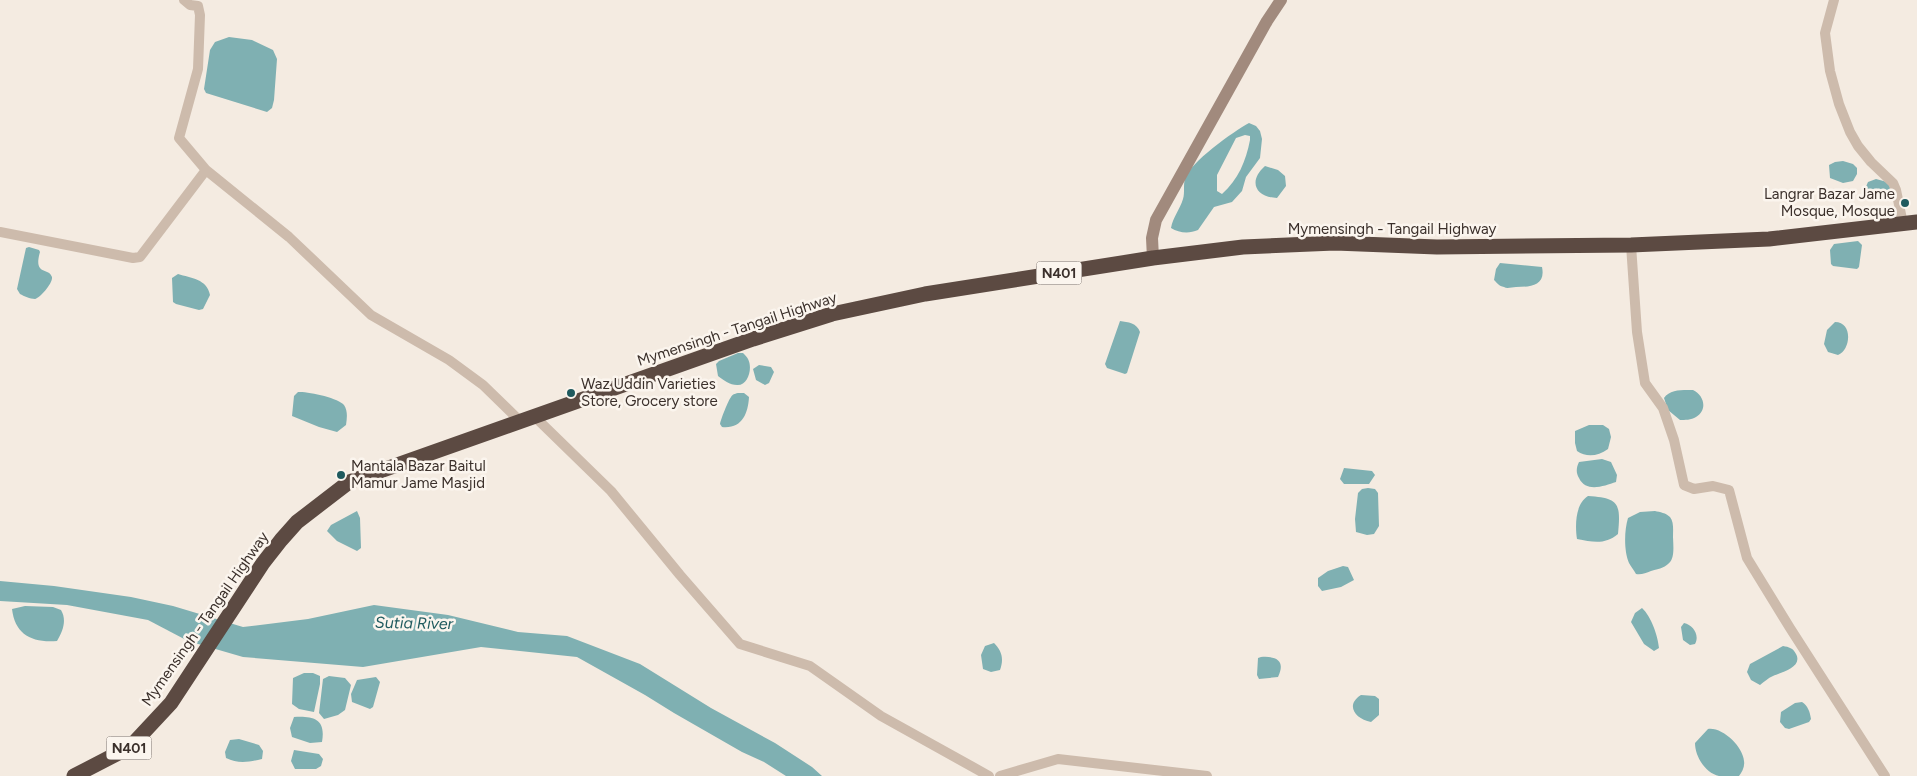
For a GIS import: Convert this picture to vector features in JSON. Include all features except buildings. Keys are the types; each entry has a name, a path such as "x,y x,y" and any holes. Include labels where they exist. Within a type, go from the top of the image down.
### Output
{"highway":[{"name":"Mymensingh - Tangail Highway","path":"84,775 130,747 171,703 263,563 297,522 349,482 753,339 832,314 925,294 1153,258 1243,248 1335,243 1437,247 1630,245 1769,239 1910,223"}],"main road":[{"path":"1153,258 1152,238 1156,220 1267,20 1281,0"}],"street":[{"path":"184,0 198,6 199,46 198,69 179,138 206,170 289,237 372,315 449,360 483,385 527,418 611,491 740,644 810,666 881,716 989,776"},
{"path":"1834,0 1825,33 1830,71 1839,104 1850,132 1858,146 1892,183 1896,190 1898,204 1910,223"},
{"path":"0,232 133,258 140,257 206,170"},
{"path":"1630,245 1636,332 1645,383 1663,408 1674,440 1684,486 1694,489 1712,486 1729,490 1747,558 1885,776"},
{"path":"1000,776 1058,759 1207,776"}],"water":[{"path":"229,37 252,40 273,50 277,59 274,100 272,108 267,112 206,93 204,89 210,50 215,42"},
{"path":"1249,123 1256,126 1260,131 1262,139 1260,158 1246,177 1242,191 1232,202 1214,207 1198,230 1184,232 1171,228 1183,199 1184,181 1188,172 1203,156","holes":["1245,135 1250,136 1246,155 1240,170 1233,183 1222,194 1217,191 1217,175 1236,138"]},
{"path":"1843,161 1853,164 1857,168 1857,174 1853,181 1843,183 1830,178 1829,165"},
{"path":"1265,166 1278,170 1285,176 1286,186 1277,198 1263,195 1256,187 1257,177"},
{"path":"1876,179 1887,182 1890,191 1872,200 1865,196 1864,191 1868,182"},
{"path":"1858,241 1862,245 1859,267 1857,269 1833,266 1831,264 1830,250 1834,244"},
{"path":"26,248 39,250 38,265 52,277 46,290 35,299 20,294 17,289"},
{"path":"1500,263 1542,267 1542,278 1536,284 1527,287 1502,287 1494,280 1496,269"},
{"path":"178,274 198,280 206,286 210,295 203,309 199,310 173,302 172,278"},
{"path":"1120,321 1134,325 1140,332 1127,373 1125,374 1107,368 1105,364"},
{"path":"1835,322 1845,326 1848,337 1846,348 1838,355 1828,352 1824,344 1827,330"},
{"path":"738,353 743,353 746,356 750,367 747,380 741,385 729,383 718,376 716,364"},
{"path":"759,365 771,367 774,372 769,383 765,385 756,380 753,369"},
{"path":"1693,390 1702,399 1702,411 1694,418 1680,420 1668,410 1664,398 1673,392"},
{"path":"298,392 322,396 341,402 346,410 346,425 337,432 292,416 294,396"},
{"path":"744,393 749,397 743,419 735,426 722,427 720,424 728,402 732,395"},
{"path":"1589,425 1603,425 1609,429 1611,437 1608,449 1592,455 1585,455 1577,451 1575,431"},
{"path":"1602,459 1611,462 1617,475 1616,482 1596,487 1586,486 1577,474 1579,462"},
{"path":"1344,468 1372,471 1375,475 1369,484 1344,484 1340,479"},
{"path":"1362,489 1375,489 1378,493 1379,526 1374,534 1367,535 1356,532 1355,519 1358,493"},
{"path":"1588,496 1606,498 1616,504 1619,515 1618,534 1608,540 1599,542 1577,539 1576,522 1578,510"},
{"path":"357,511 360,518 361,548 357,551 337,541 327,531 331,525"},
{"path":"1655,511 1667,515 1671,519 1673,526 1673,556 1665,567 1643,574 1636,574 1629,563 1625,547 1628,518 1640,512"},
{"path":"1343,566 1348,567 1354,580 1341,587 1322,591 1318,586 1318,578 1328,571"},
{"name":"Sutia River","path":"0,581 54,586 131,597 173,606 243,627 308,619 374,605 448,615 518,632 567,636 640,664 711,708 775,743 812,767 822,776 786,776 577,657 481,647 363,667 243,657 188,641 148,620 67,605 0,601"},
{"path":"25,606 53,607 61,610 64,626 57,641 39,640 21,631 14,618 12,609"},
{"path":"1642,608 1654,626 1659,648 1654,651 1644,644 1631,622 1635,613"},
{"path":"1684,623 1695,631 1697,637 1695,644 1690,645 1683,640 1681,627"},
{"path":"994,643 999,649 1002,662 1000,670 991,672 983,669 981,655 985,646"},
{"path":"1783,646 1794,650 1797,662 1794,666 1769,678 1760,685 1751,680 1747,672 1750,664"},
{"path":"1271,657 1278,660 1281,667 1278,677 1259,679 1257,675 1258,658"},
{"path":"304,673 313,673 320,676 314,712 299,709 292,704 293,678"},
{"path":"329,676 345,678 351,685 345,710 338,715 324,719 319,713 323,679"},
{"path":"376,677 380,682 373,707 370,709 352,702 351,694 357,680"},
{"path":"1361,695 1375,696 1379,699 1379,715 1371,722 1360,718 1354,711 1354,703"},
{"path":"1802,702 1806,705 1811,719 1809,722 1789,729 1785,728 1780,722 1781,712 1795,703"},
{"path":"294,717 313,718 317,721 322,728 322,742 310,743 292,737 290,728"},
{"path":"1708,729 1720,731 1731,739 1740,750 1744,763 1739,776 1719,776 1705,768 1695,748 1695,743"},
{"path":"239,739 259,745 263,751 262,759 244,762 226,758 225,752 230,740"},
{"path":"294,750 319,754 323,759 321,766 316,769 295,769 291,761"}],"place":[{"name":"Langrar Bazar Jame Mosque, Mosque","path":"1905,203"},
{"name":"Waz Uddin Varieties Store, Grocery store","path":"571,393"},
{"name":"Mantala Bazar Baitul Mamur Jame Masjid","path":"341,475"}]}
